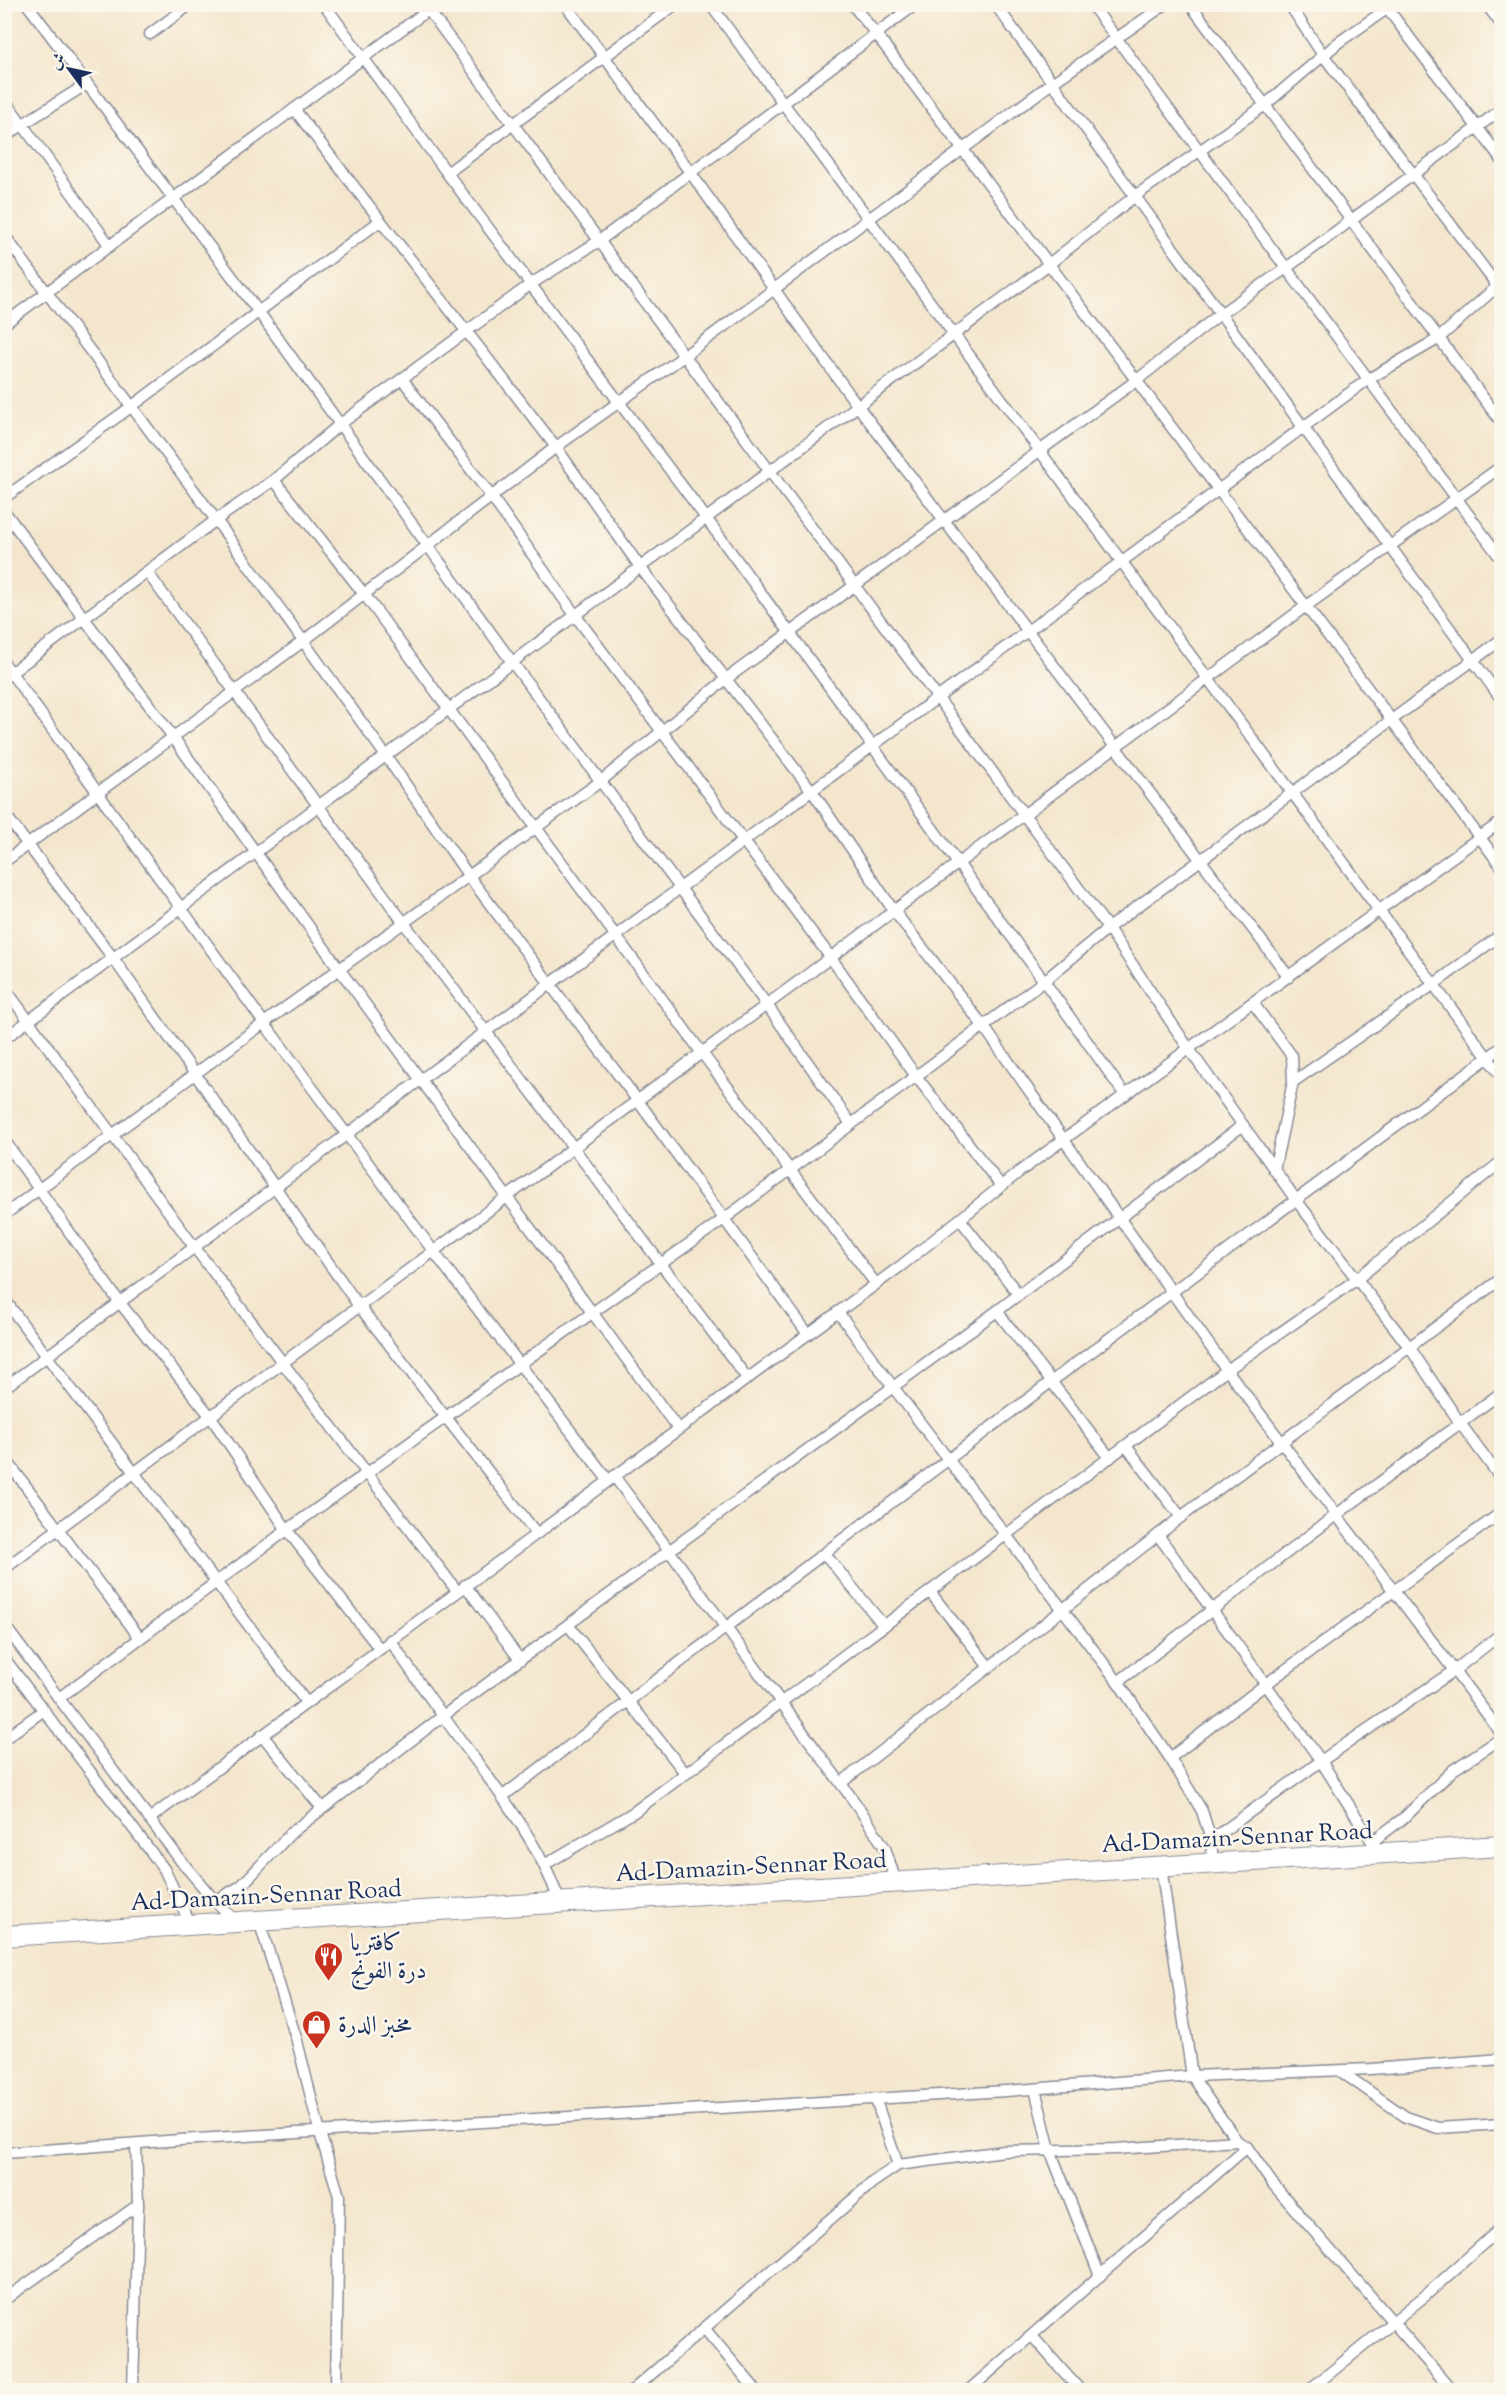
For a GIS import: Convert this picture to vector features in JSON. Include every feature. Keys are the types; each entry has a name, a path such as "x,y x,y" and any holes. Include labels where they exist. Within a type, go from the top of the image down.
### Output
{"highway":[{"name":"Ad-Damazin-Sennar Road","path":"4,1936 1213,1864 1377,1847 1502,1846"}],"street":[{"path":"27,4 258,311 512,662 767,1005 851,1124"},
{"path":"150,34 191,4"},
{"path":"324,4 447,173 706,518 959,863 1125,1095"},
{"path":"565,4 690,172 857,405 1026,632 1202,859 1289,977"},
{"path":"447,173 676,4"},
{"path":"711,4 1291,794 1502,1077"},
{"path":"852,4 1502,867"},
{"path":"8,675 216,520 274,480 339,425 403,381 531,284 599,241 916,4"},
{"path":"995,4 1502,700"},
{"path":"1091,4 1502,560"},
{"path":"4,862 302,642 556,447 869,220 962,148 1166,4"},
{"path":"1190,4 1502,423"},
{"path":"4,1388 1367,380 1438,339 1500,287 1323,55 1289,4"},
{"path":"1486,4 1502,25"},
{"path":"4,324 430,6 513,124 768,472 1108,928 1274,1170 1410,1348 1460,1423 1502,1480"},
{"path":"4,1039 1049,264 1135,196 1265,105 1339,42 1389,6 1502,160"},
{"path":"4,138 22,124 87,84"},
{"path":"4,99 110,246"},
{"path":"294,109 556,447 640,567 812,790 894,911 984,1027 1227,1370 1395,1590 1502,1736 1453,1770 1377,1847 1321,1761 1158,1535"},
{"path":"4,1215 264,1023 601,781 726,679 1137,380 1220,314 1286,269 1350,219 1502,109"},
{"path":"4,498 131,407 380,221"},
{"path":"4,235 216,520 386,756 468,875 638,1101 808,1334"},
{"path":"403,381 491,496 575,615 831,958 916,1076 1001,1186"},
{"path":"4,1569 1306,606 1502,466"},
{"path":"274,480 364,594 615,936 876,1284"},
{"path":"4,511 173,737 340,970 678,1429"},
{"path":"147,572 404,923 747,1378"},
{"path":"59,1698 287,1530 724,1219 984,1027 1108,928 1502,639"},
{"path":"4,663 8,675 434,1252 520,1365 670,1551 841,1783 885,1848 896,1882"},
{"path":"4,813 113,958 359,1306 537,1534"},
{"path":"149,1819 876,1284 1001,1186 1502,821"},
{"path":"1293,1082 1502,934"},
{"path":"4,987 195,1248 367,1473 520,1660"},
{"path":"1253,1003 1292,1056 1293,1082 1274,1170"},
{"path":"503,1796 1172,1291 1502,1047"},
{"path":"215,1901 241,1886 292,1832 443,1716 1019,1295 1243,1125"},
{"path":"4,1140 120,1303 211,1417 287,1530 379,1648"},
{"path":"544,1865 634,1812 686,1774 1227,1370 1357,1279 1502,1161"},
{"path":"960,1219 1019,1295"},
{"path":"841,1783 1181,1517 1502,1278"},
{"path":"4,1299 306,1702"},
{"path":"997,1311 1110,1458"},
{"path":"838,1312 892,1387 1118,1682 1170,1758 1202,1811 1211,1840 1213,1864"},
{"path":"1118,1682 1336,1515 1502,1392"},
{"path":"1125,1446 1181,1517"},
{"path":"4,1457 140,1638"},
{"path":"1170,1758 1266,1684 1502,1512"},
{"path":"825,1554 884,1626"},
{"path":"930,1592 989,1667"},
{"path":"4,1625 149,1819 215,1901 238,1922"},
{"path":"568,1625 686,1774"},
{"path":"1211,1840 1321,1761 1455,1670 1502,1633"},
{"path":"390,1640 503,1796 552,1878 560,1903"},
{"path":"4,1658 164,1869 191,1925"},
{"path":"4,1739 44,1710"},
{"path":"262,1735 322,1808"},
{"path":"1161,1867 1192,2076 1237,2140 1247,2148 1272,2182 1452,2391"},
{"path":"259,1921 297,2041 320,2133 339,2196 336,2391"},
{"path":"4,2153 1035,2089 1192,2076 1340,2071 1502,2059"},
{"path":"1340,2071 1406,2116 1438,2128 1502,2124"},
{"path":"1035,2089 1050,2150 1100,2276"},
{"path":"875,2098 898,2165"},
{"path":"633,2391 873,2182 898,2165 1004,2151 1116,2150 1237,2140"},
{"path":"133,2391 138,2205 136,2144"},
{"path":"970,2390 1247,2148"},
{"path":"4,2300 138,2205"},
{"path":"1309,2391 1502,2227"},
{"path":"704,2328 756,2391"},
{"path":"1032,2336 1080,2391"},
{"path":"644,2381 652,2391"}],"place":[{"name":"كافتريا درة الفونج","path":"329,1982"},
{"name":"مخبز الدرة","path":"317,2050"}]}
